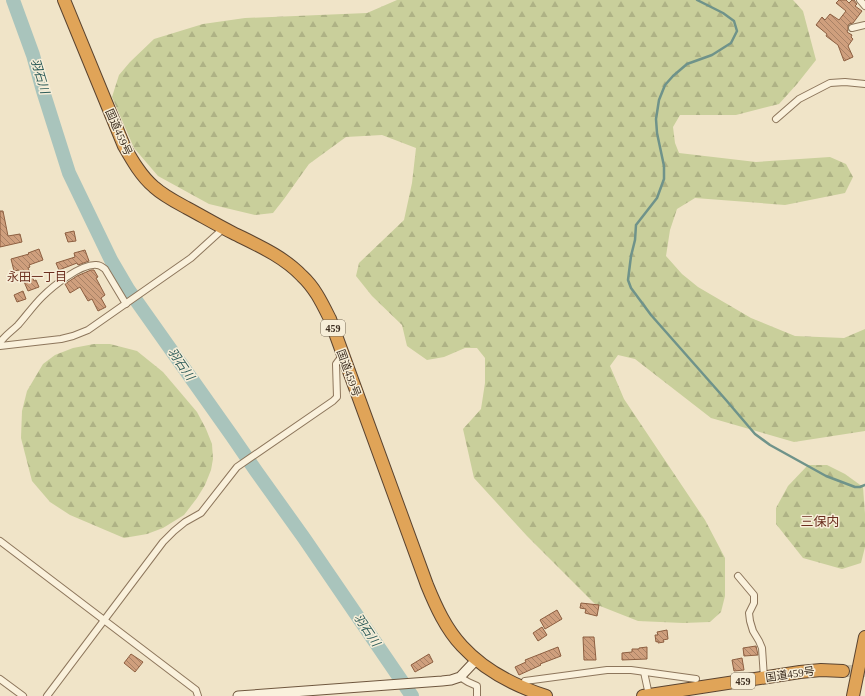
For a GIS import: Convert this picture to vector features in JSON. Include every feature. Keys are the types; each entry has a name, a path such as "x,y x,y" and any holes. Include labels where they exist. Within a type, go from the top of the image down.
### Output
{"highway":[{"name":"国道459号","path":"64,0 121,140 134,164 141,173 154,187 172,200 270,252 287,263 303,276 315,291 330,319 426,585 438,611 451,632 462,646 488,668 526,690 546,696"},
{"path":"853,696 865,637"},
{"name":"国道459号","path":"646,696 800,672 821,670 843,671"}],"street":[{"path":"860,0 865,6"},
{"path":"852,28 865,25"},
{"path":"776,119 799,98 830,83 845,82 865,84"},
{"path":"0,344 61,339 88,330 191,258 224,228"},
{"path":"0,344 42,296 54,286 83,267 97,265 105,268 128,302"},
{"path":"47,696 164,542 174,531 185,522 201,513 237,467 337,397 336,364 344,357"},
{"path":"0,541 196,690 198,696"},
{"path":"738,576 754,595 754,603 749,614 753,631 762,648 764,678"},
{"path":"238,696 332,693 394,685 451,680 460,677 477,659"},
{"path":"525,681 606,670 631,670 696,679"},
{"path":"644,672 646,696"},
{"path":"460,677 477,686 478,696"},
{"path":"0,679 3,683 23,696"}],"green space":[{"path":"397,0 793,0 803,11 816,60 779,104 736,115 680,115 673,127 675,143 679,153 756,162 830,157 846,164 853,177 845,193 785,205 695,198 677,209 670,230 666,256 682,274 698,287 751,318 795,336 844,338 865,329 865,431 794,442 711,418 635,359 618,355 610,366 624,399 705,520 725,558 725,596 721,612 710,622 683,623 638,621 595,604 527,536 474,478 463,429 481,409 485,383 485,358 477,348 465,348 444,357 427,360 407,346 402,325 372,296 356,276 359,263 404,220 412,183 416,148 382,135 346,137 309,164 273,213 255,215 209,204 158,176 134,148 112,97 119,75 154,39 203,24 245,18 367,13"},
{"path":"94,344 110,344 137,351 163,372 197,412 212,444 213,459 211,470 205,485 197,498 184,515 163,528 147,534 124,538 70,515 50,502 32,481 21,438 22,411 27,391 43,364 55,355 73,348"},
{"path":"808,465 827,465 845,474 863,487 865,547 861,563 842,569 803,558 776,524 776,508 788,486"}],"building":[{"path":"839,0 846,0 849,3 854,0 857,4 855,6 862,11 853,23 849,24 848,26 847,32 852,35 851,37 853,39 848,46 853,57 844,61 838,45 826,36 827,34 816,25 822,17 825,20 830,14 839,20 846,11 836,3"},
{"path":"0,211 3,211 8,236 20,234 22,242 0,247"},
{"path":"74,231 76,241 68,242 65,233"},
{"path":"39,249 43,260 29,265 30,267 28,268 34,281 36,280 39,287 28,291 19,270 14,271 11,259 29,254 28,253"},
{"path":"85,250 89,261 78,265 77,263 59,270 56,263 75,257 74,253"},
{"path":"94,270 98,277 96,278 105,295 101,298 106,307 98,311 92,299 88,301 80,287 70,293 65,284 77,276"},
{"path":"23,291 26,299 17,302 14,295"},
{"path":"581,603 599,605 597,616 585,613 586,609 580,608"},
{"path":"557,610 562,619 545,629 540,620"},
{"path":"542,627 547,635 538,641 533,633"},
{"path":"667,630 668,639 663,640 664,642 656,642 655,635 658,635 657,632"},
{"path":"583,637 594,637 596,660 584,660"},
{"path":"756,646 758,655 744,656 743,648"},
{"path":"558,647 561,656 540,664 541,665 519,675 515,667 526,662 525,660"},
{"path":"647,647 647,659 622,660 622,653 632,652 632,649"},
{"path":"131,654 143,662 135,672 124,663"},
{"path":"429,654 433,662 415,672 411,665"},
{"path":"742,658 744,670 734,671 732,660"}],"waterway":[{"name":"羽石川","path":"13,0 33,55 69,173 111,260 128,289 304,538 412,696"},
{"path":"697,0 723,13 734,21 737,31 731,43 712,55 687,64 665,85 659,100 656,119 657,133 664,166 664,179 657,198 636,225 628,280 631,288 651,315 755,434 770,445 826,476 855,487 865,485"}],"tunnel":[{"path":"843,671 865,671"}],"district":[{"name":"永田一丁目","path":"37,277"},
{"name":"三保内","path":"820,521"}]}
